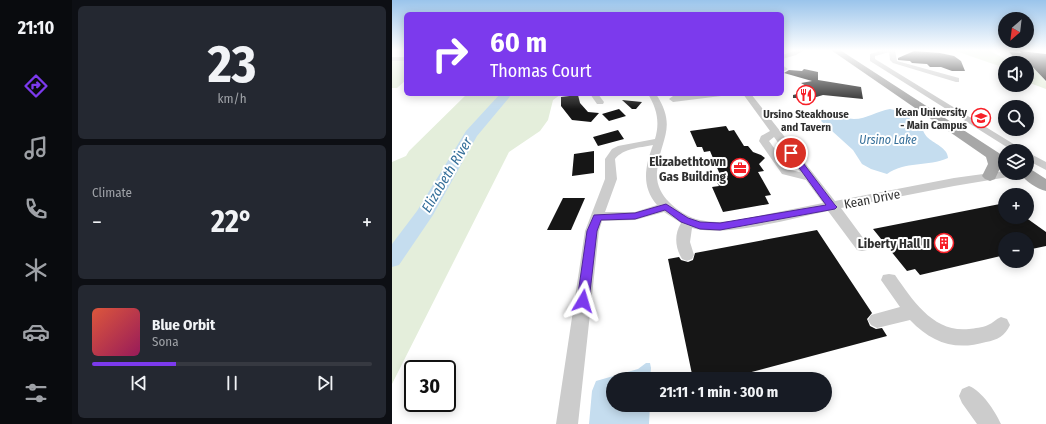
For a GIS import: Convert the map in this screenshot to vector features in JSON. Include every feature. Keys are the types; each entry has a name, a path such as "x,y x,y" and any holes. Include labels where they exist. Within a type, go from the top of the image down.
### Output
{"main road":[{"path":"866,70 998,153"},
{"path":"872,70 998,153"},
{"path":"990,176 998,156"},
{"path":"1034,178 1046,186"}],"street":[{"path":"888,70 1009,144"},
{"path":"921,70 956,80"},
{"path":"596,96 600,102"},
{"name":"Kean Drive","path":"653,96 664,122 650,179 656,193 666,207 689,221 700,225 720,226 832,207 998,175"},
{"path":"673,99 702,96"},
{"path":"749,96 862,246"},
{"path":"776,132 765,138 764,141 786,172 810,177"},
{"path":"567,424 592,231 611,179 610,159 612,155 627,146 660,141"},
{"path":"1034,159 1046,167"},
{"path":"597,217 635,216 666,207"},
{"path":"687,255 682,240 684,230 689,221"},
{"path":"889,280 918,319 933,330 945,335 958,338 969,338 991,333 998,330 1001,325"},
{"path":"877,320 912,312"},
{"path":"969,396 990,424"}],"green space":[{"path":"392,70 404,70 404,82 397,88 392,88"},
{"path":"1034,70 1036,70 1046,82 1046,89 1034,85"},
{"path":"465,96 559,96 553,100 548,120 540,131 509,152 392,384 392,162 406,156 409,151"}],"water":[{"name":"Ursino Lake","path":"890,109 908,117 922,129 927,137 946,151 948,158 940,161 901,167 887,174 871,169 862,164 853,150 821,121 827,117 859,119"},
{"path":"646,363 650,363 651,372 628,372 638,369"},
{"path":"606,378 606,412 650,412 649,424 589,424 592,391 596,381"}],"building":[{"path":"789,70 808,70 818,72 818,80 861,87 863,99 823,95 813,98 793,98 793,95 813,90 801,83 812,81 784,73"},
{"path":"949,70 965,71 952,71"},
{"path":"1035,70 1046,70 1046,81"},
{"path":"578,96 580,103 588,112 599,113 591,122 572,120 561,106 561,97"},
{"path":"622,100 642,102 636,109 632,109"},
{"path":"619,109 626,116 609,121 602,114"},
{"name":"Elizabethtown Gas Building","path":"726,126 729,131 734,130 744,146 748,146 753,152 765,158 759,164 764,171 758,172 771,195 765,196 769,204 723,212 712,187 719,186 715,178 721,177 710,151 704,152 702,147 697,147 690,131"},
{"path":"618,130 624,139 598,146 593,137"},
{"path":"594,151 594,173 572,176 574,154"},
{"path":"563,198 585,198 571,230 547,230"},
{"name":"Liberty Hall II","path":"998,204 998,224 1034,223 1046,232 1046,246 1034,249 1034,232 998,232 998,257 920,275 915,269 907,271 873,229"},
{"path":"817,230 872,313 867,319 870,326 876,329 882,328 887,336 751,372 692,372 668,259 679,257 681,260 688,262 693,260 695,253"}],"waterway":[{"name":"Elizabeth River","path":"392,259 424,215 471,134 504,96"}],"place":[{"name":"Ursino Steakhouse and Tavern","path":"806,95"},
{"name":"Kean University - Main Campus","path":"981,118"},
{"name":"Elizabethtown Gas Building","path":"740,168"},
{"name":"Liberty Hall II","path":"944,243"}],"route":[{"path":"583,301 592,231 597,217 635,216 666,207 684,220 700,225 720,226 739,224 832,207 791,153"}]}
